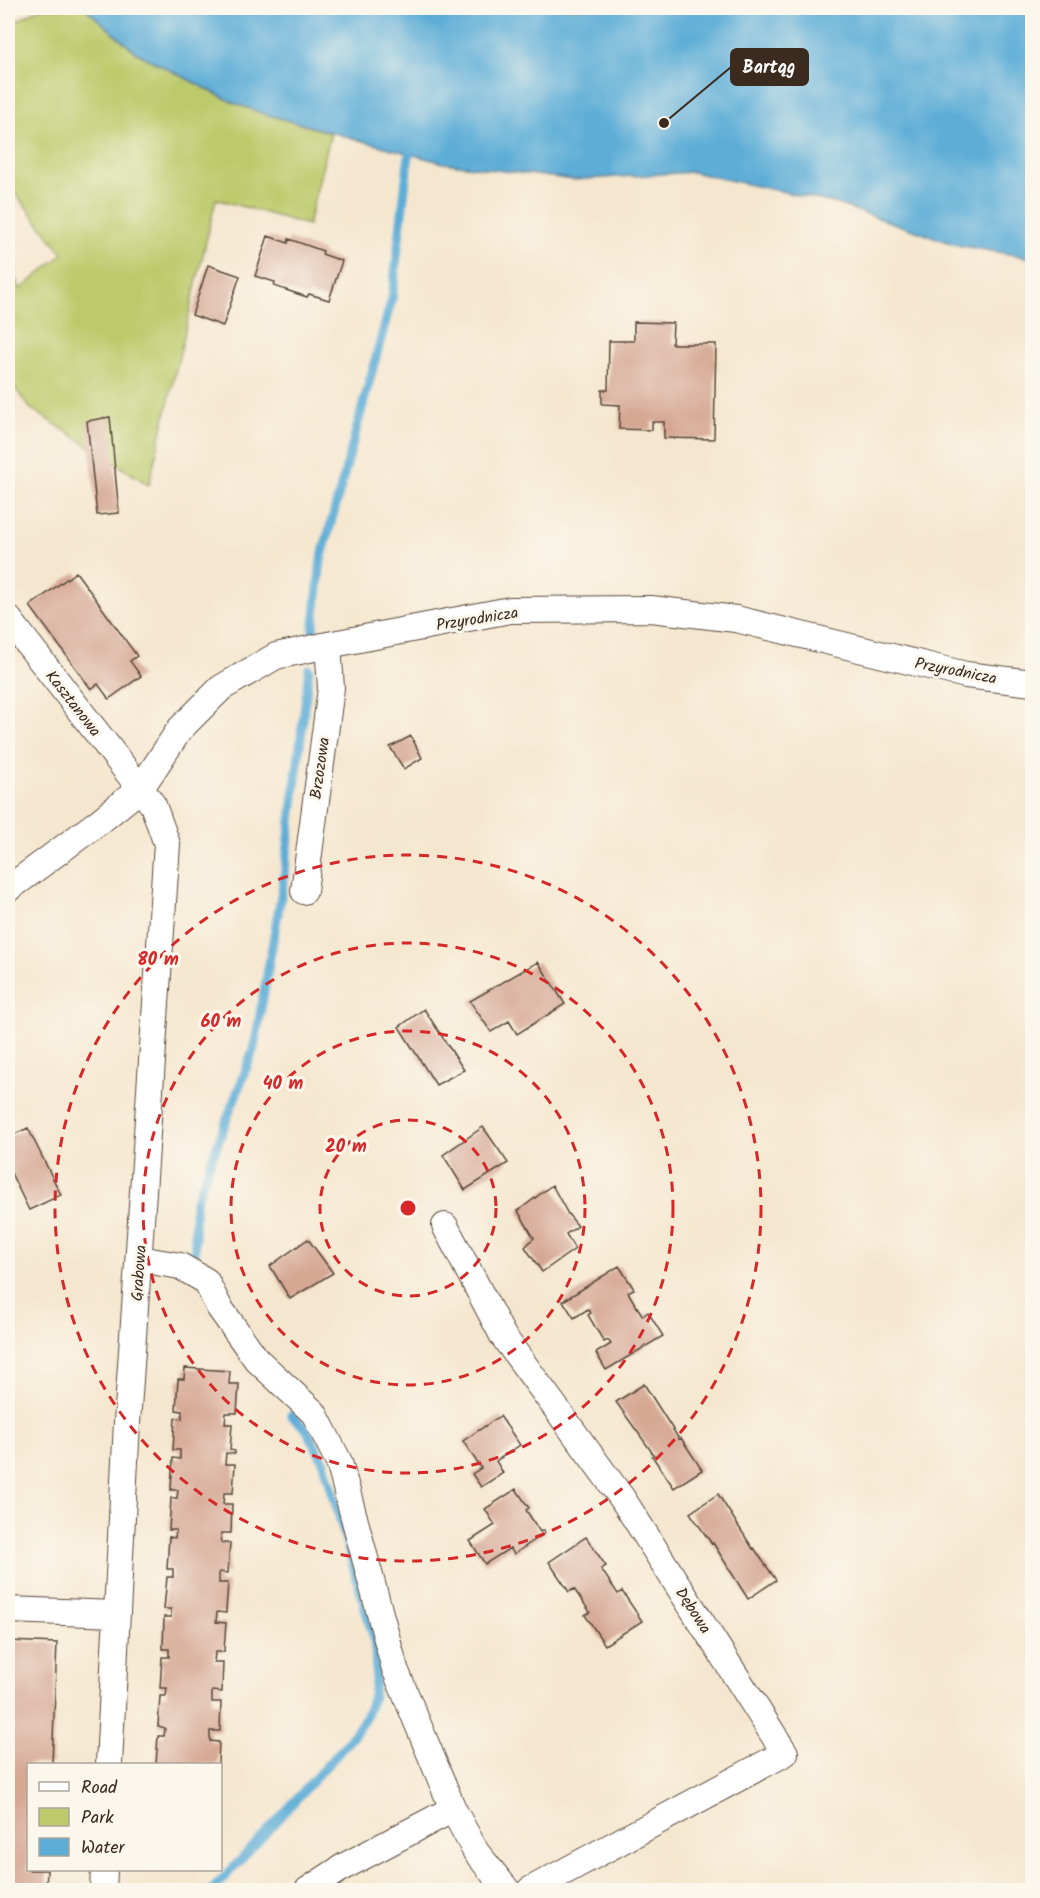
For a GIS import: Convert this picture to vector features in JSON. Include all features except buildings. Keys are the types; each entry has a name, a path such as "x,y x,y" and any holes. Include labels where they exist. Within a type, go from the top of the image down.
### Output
{"street":[{"name":"Przyrodnicza","path":"8,889 141,788 180,729 221,688 276,656 328,645 510,610 651,609 736,619 966,675 1032,683"},
{"name":"Kasztanowa","path":"8,618 141,788"},
{"name":"Brzozowa","path":"304,891 331,688 328,645"},
{"name":"Grabowa","path":"109,1763 116,1614 167,844 153,805 141,788"},
{"name":"Dębowa","path":"445,1226 503,1336 622,1498 785,1753 530,1890"},
{"path":"139,1259 180,1266 206,1281 219,1308 257,1360 314,1413 339,1462 395,1669 453,1809 476,1852 507,1890"},
{"path":"8,1610 116,1614"},
{"path":"308,1890 343,1867 453,1809"},
{"path":"103,1890 104,1871"}],"green space":[{"path":"40,8 85,8 137,53 232,102 261,113 331,133 308,225 216,199 149,485 30,408 8,379 8,265 21,289 63,254 8,184 8,26"}],"water":[{"path":"85,8 1032,8 1032,258 957,245 834,203 692,172 574,180 443,163 261,113 232,102 137,53"}],"waterway":[{"path":"313,632 321,560 392,298 409,154"},
{"path":"195,1259 195,1203 254,1048 284,879 309,669"},
{"path":"212,1890 350,1739 366,1715 375,1687 374,1639 324,1463 307,1430 291,1415"}],"place":[{"name":"Bartąg","path":"664,123"}]}
